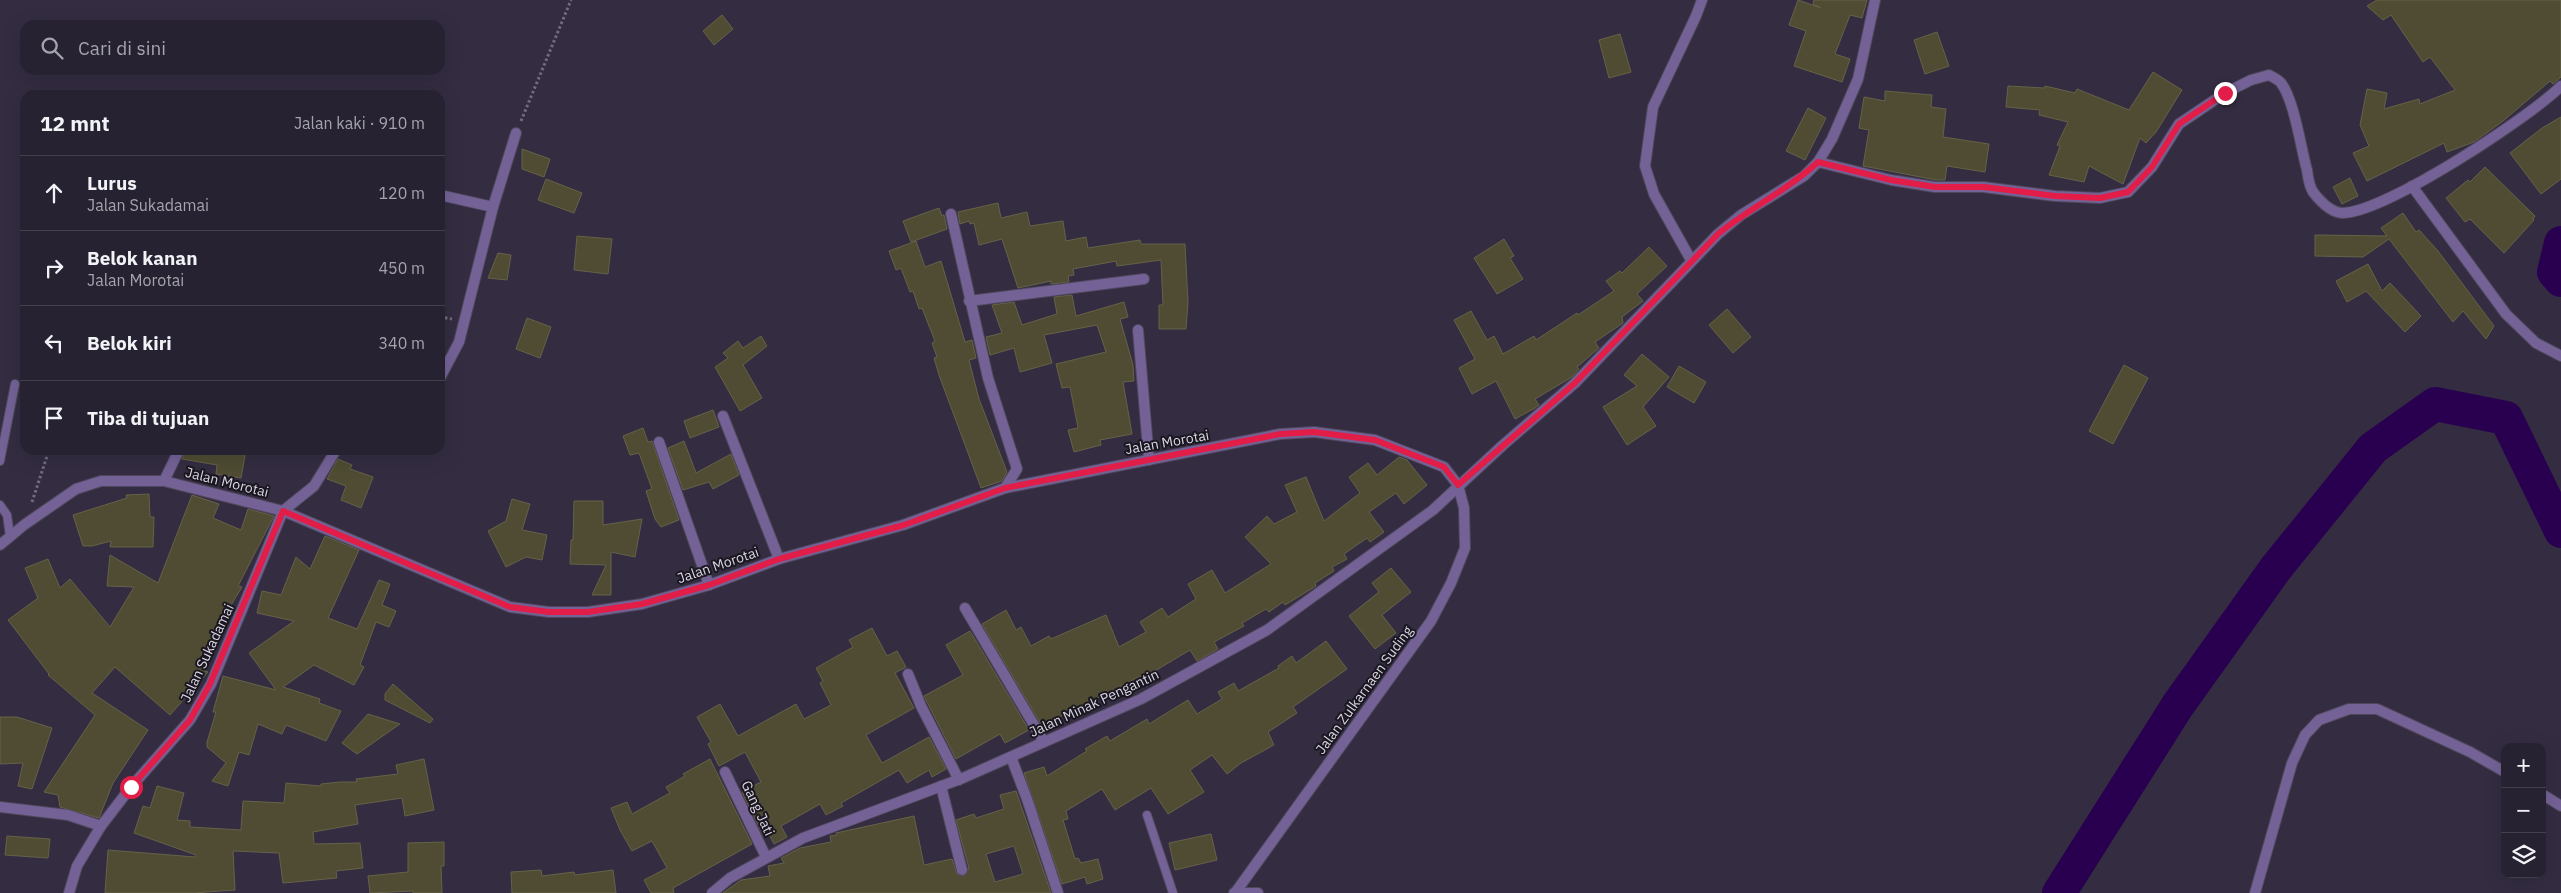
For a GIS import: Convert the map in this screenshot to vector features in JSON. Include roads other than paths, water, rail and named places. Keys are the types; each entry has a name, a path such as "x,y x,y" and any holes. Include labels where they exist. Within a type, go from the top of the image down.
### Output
{"street":[{"path":"1692,260 1654,194 1645,166 1653,107 1702,0"},
{"name":"Jalan Minak Pengantin","path":"712,893 730,878 803,838 959,780 1141,698 1267,630 1433,510 1458,485 1575,383 1636,322 1692,260 1741,215 1804,176 1818,162 1832,139 1858,79 1875,0"},
{"path":"1818,162 1874,176 1935,187 1984,187 2055,196 2100,198 2128,192 2152,167 2179,124 2225,93 2251,80 2269,75 2281,82 2289,97 2312,190 2326,207 2342,213 2366,207 2412,186 2490,139 2546,101 2561,86"},
{"path":"445,369 459,342 493,207 516,133"},
{"path":"2412,186 2506,314 2536,343 2561,356"},
{"path":"445,196 493,207"},
{"path":"951,214 969,301 988,378 1017,469 1005,488"},
{"path":"969,301 1144,279"},
{"path":"1138,330 1150,460"},
{"path":"723,416 779,559"},
{"name":"Jalan Morotai","path":"0,545 24,525 76,489 101,481 164,481 283,511 510,607 549,612 588,612 642,604 709,585 779,559 904,525 1005,488 1280,434 1314,432 1375,440 1444,467 1458,485"},
{"path":"659,442 709,585"},
{"path":"164,481 176,455"},
{"path":"283,511 314,486 333,455"},
{"name":"Jalan Zulkarnaen Suding","path":"1235,893 1431,621 1451,583 1465,548 1464,508 1458,485"},
{"name":"Jalan Sukadamai","path":"69,893 77,866 100,826 131,787 190,720 210,684 283,511"},
{"path":"965,608 1044,742"},
{"path":"908,674 921,706 959,780"},
{"path":"2255,893 2292,763 2305,735 2319,720 2349,709 2377,709 2470,752 2501,770"},
{"path":"1011,757 1058,893"},
{"name":"Gang Jati","path":"725,772 766,857"},
{"path":"941,786 962,870"},
{"path":"2546,797 2561,806"},
{"path":"0,807 68,815 100,826"},
{"path":"1235,893 1258,893"}],"lane":[{"path":"0,461 15,384"},
{"path":"0,505 7,515 10,536"},
{"path":"1147,815 1173,893"}],"waterway":[{"path":"2561,243 2554,272 2561,280"},
{"path":"2059,893 2178,705 2276,568 2373,448 2435,404 2506,418 2561,531"}]}
